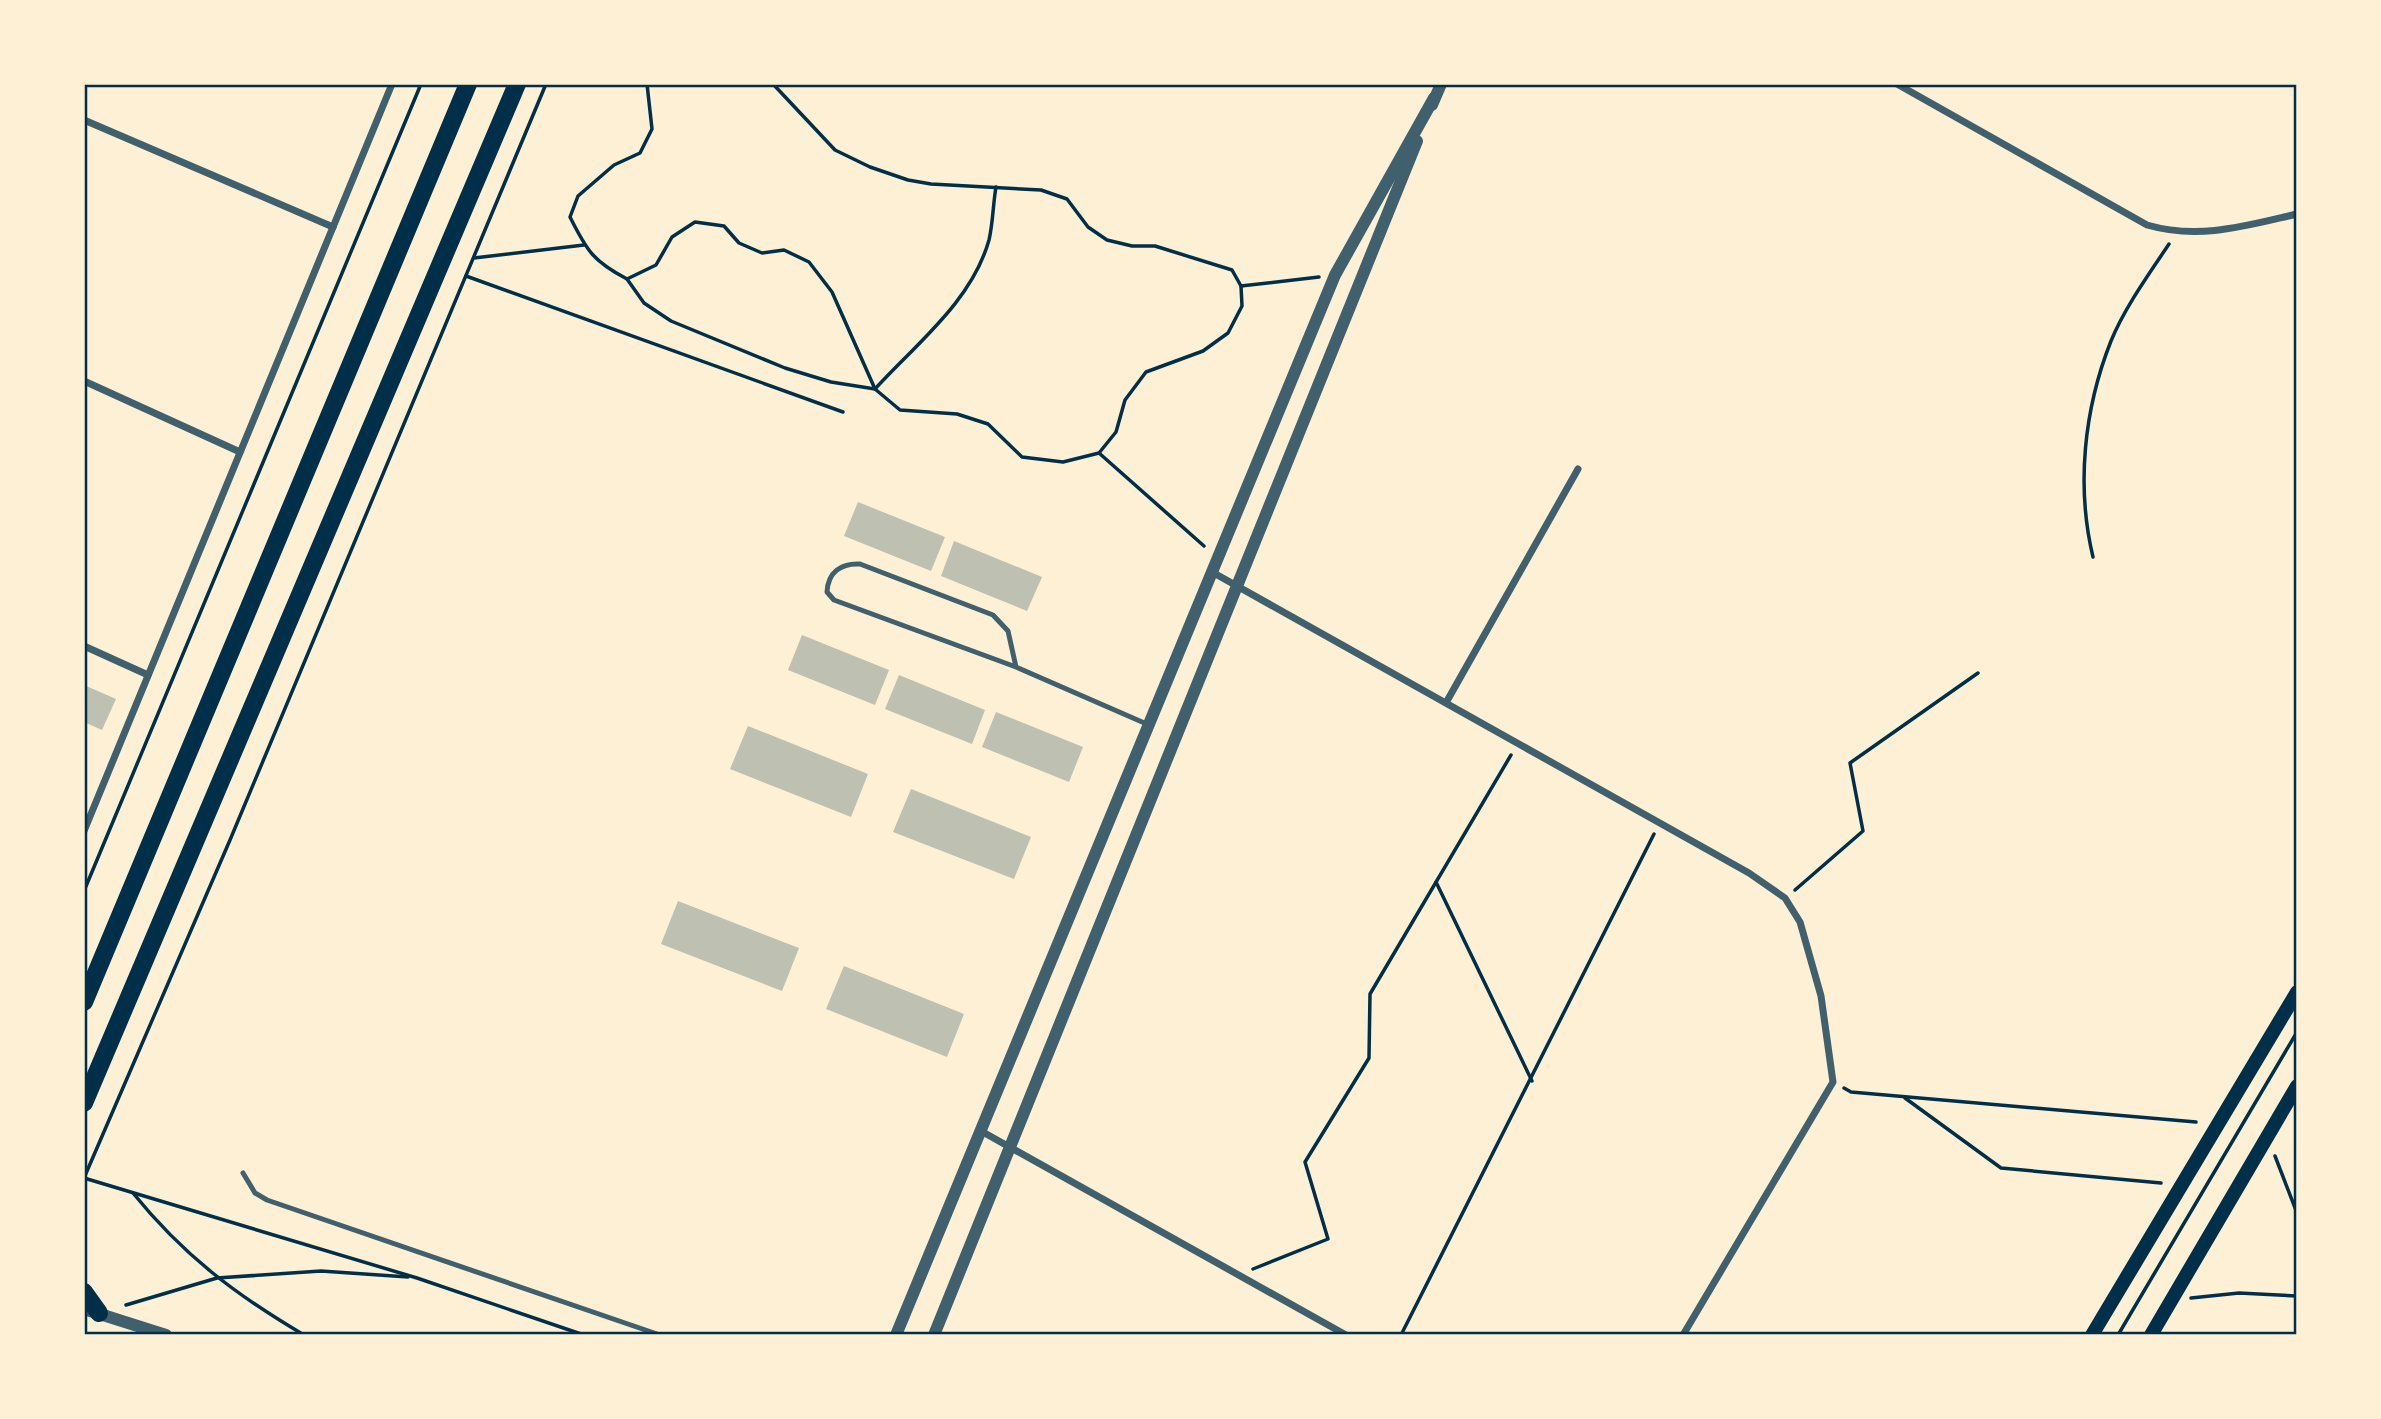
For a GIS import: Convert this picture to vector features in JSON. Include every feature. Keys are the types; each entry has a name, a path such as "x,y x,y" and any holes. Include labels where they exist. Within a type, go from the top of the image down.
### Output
{"main road":[{"path":"84,1002 468,84"},
{"path":"84,1103 517,84"},
{"path":"2092,1335 2297,992"},
{"path":"2151,1335 2297,1086"},
{"path":"84,1292 91,1311"}],"street":[{"path":"84,831 392,84"},
{"path":"897,1335 1335,275 1441,84"},
{"path":"1897,84 2147,225 2176,233 2238,228 2297,214"},
{"path":"934,1335 1434,98"},
{"path":"84,120 333,226"},
{"path":"84,381 240,452"},
{"path":"1447,701 1578,469"},
{"path":"1212,572 1239,584 1749,873 1785,898 1800,922 1821,996 1833,1082 1683,1335"},
{"path":"84,646 148,675"},
{"path":"981,1131 1346,1335"},
{"path":"91,1311 166,1335"}],"lane":[{"path":"1016,667 1008,631 993,615 860,564 847,563 836,570 828,582 827,592 834,600 1016,667 1149,725"},
{"path":"243,1173 248,1185 267,1200 660,1335"}],"path":[{"path":"84,891 421,84"},
{"path":"546,84 84,1178 418,1278 582,1335"},
{"path":"647,84 652,129 640,153 614,165 578,196 574,206 570,217 584,245 601,265 628,279 644,303 671,321 785,368 831,382 875,389"},
{"path":"628,279 656,265 672,237 695,222 724,226 739,243 762,253 784,250 809,262 832,292 875,389 900,410 957,414 988,425 1022,457 1063,462 1098,453 1116,432 1125,400 1146,372 1203,351 1228,333 1242,306 1241,286 1232,270 1192,256 1107,240 1088,227 1067,199 1041,190 931,184 908,180 870,167 835,150 773,84"},
{"path":"875,389 948,313 975,273 989,240 996,187"},
{"path":"2094,557 2084,518 2083,463 2094,400 2111,340 2176,233"},
{"path":"474,258 584,245"},
{"path":"1241,286 1335,275"},
{"path":"466,276 843,412"},
{"path":"1098,453 1218,558"},
{"path":"1785,898 1863,831 1850,763 1978,673"},
{"path":"1238,1275 1328,1239 1305,1162 1369,1058 1370,994 1519,741"},
{"path":"1401,1335 1532,1081 1660,821"},
{"path":"1436,882 1532,1081"},
{"path":"2118,1335 2297,1032"},
{"path":"1851,1092 2196,1122"},
{"path":"1903,1096 2001,1168 2161,1183"},
{"path":"2274,1156 2297,1213"},
{"path":"132,1192 162,1229 217,1278 304,1335"},
{"path":"91,1311 217,1278 321,1271 418,1278"},
{"path":"2190,1298 2239,1293 2297,1296"}],"building":[{"path":"858,502 945,537 931,571 844,536"},
{"path":"954,541 1042,577 1027,611 941,576"},
{"path":"802,635 889,670 875,705 788,670"},
{"path":"899,675 985,710 972,744 885,709"},
{"path":"84,685 116,699 102,730 84,722"},
{"path":"996,712 1083,747 1069,782 982,747"},
{"path":"748,726 868,774 851,817 730,769"},
{"path":"911,789 1031,837 1014,879 893,832"},
{"path":"678,901 799,948 782,991 661,944"},
{"path":"844,966 964,1014 947,1057 826,1009"}]}
